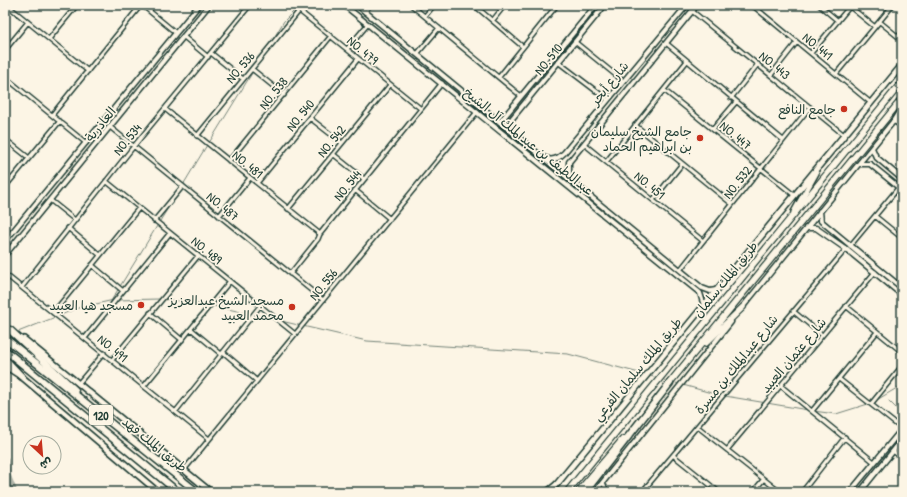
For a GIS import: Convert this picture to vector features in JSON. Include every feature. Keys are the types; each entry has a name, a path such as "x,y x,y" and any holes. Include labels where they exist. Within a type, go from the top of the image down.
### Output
{"highway":[{"name":"طريق الملك سلمان","path":"567,492 902,82"},
{"name":"طريق الملك سلمان","path":"578,492 670,383 902,99"},
{"path":"687,361 743,307"},
{"path":"7,328 95,407 100,415"},
{"name":"طريق الملك فهد","path":"5,338 197,492"},
{"name":"طريق الملك فهد","path":"5,350 178,492"},
{"path":"5,359 22,377"},
{"path":"585,492 670,383"},
{"path":"561,492 579,477"}],"main road":[{"name":"طريق الملك سلمان الفرعي","path":"557,484 902,65"},
{"path":"894,121 902,109"},
{"path":"793,214 822,162"},
{"path":"7,328 19,335 211,492"},
{"path":"5,366 22,377 158,492"},
{"path":"547,492 557,484"}],"street":[{"path":"7,5 88,71"},
{"path":"11,8 14,5"},
{"path":"49,39 77,5"},
{"path":"52,115 142,5 176,33"},
{"name":"العاذرية","path":"5,241 199,5"},
{"name":"العاذرية","path":"5,255 209,5"},
{"name":"NO. 534","path":"22,287 134,146 250,5"},
{"name":"NO. 479","path":"292,5 421,109"},
{"name":"عبداللطيف بن عبدالملك آل الشيخ","path":"344,5 700,293"},
{"name":"عبداللطيف بن عبدالملك آل الشيخ","path":"357,5 702,288"},
{"path":"365,12 370,5"},
{"path":"411,5 521,96"},
{"path":"425,16 434,5"},
{"path":"474,5 523,47"},
{"path":"493,20 505,5"},
{"path":"499,77 557,5"},
{"name":"NO. 510","path":"500,122 596,5"},
{"name":"NO. 510","path":"506,126 605,5"},
{"name":"شارع أبحر","path":"564,153 687,5"},
{"name":"شارع أبحر","path":"569,178 568,167 573,157 697,5"},
{"name":"NO. 441","path":"752,5 871,103"},
{"path":"818,5 838,21"},
{"path":"836,74 893,5"},
{"path":"811,53 850,6 875,27"},
{"name":"NO. 536","path":"197,136 299,11"},
{"name":"NO. 443","path":"692,11 844,135"},
{"path":"5,50 28,22"},
{"path":"880,22 902,40"},
{"path":"347,50 368,24"},
{"path":"417,54 439,28"},
{"path":"388,41 394,35"},
{"name":"NO. 538","path":"229,161 331,36"},
{"path":"184,37 208,57"},
{"path":"575,42 623,81"},
{"path":"771,75 797,42"},
{"path":"666,43 783,140"},
{"path":"211,53 243,79"},
{"name":"NO. 540","path":"257,183 358,59"},
{"path":"606,162 687,61"},
{"path":"558,62 608,100"},
{"path":"731,98 758,64"},
{"path":"252,69 284,95"},
{"path":"5,77 93,147"},
{"name":"NO. 544","path":"290,274 355,190 442,83"},
{"name":"NO. 542","path":"288,209 390,85"},
{"name":"NO. 447","path":"664,90 794,195"},
{"path":"713,129 736,102"},
{"name":"NO. 532","path":"680,270 810,107"},
{"name":"NO. 481","path":"164,109 320,234"},
{"name":"NO. 556","path":"184,470 478,112"},
{"path":"504,117 505,122 510,121"},
{"path":"310,118 342,143"},
{"path":"5,187 60,121"},
{"path":"595,492 806,228 894,121 902,127"},
{"path":"635,125 732,204"},
{"name":"NO. 487","path":"110,127 323,300"},
{"path":"5,139 29,158"},
{"name":"NO. 451","path":"584,144 703,241"},
{"path":"872,148 876,157 902,179"},
{"path":"540,155 549,160 557,159 564,153 567,160 573,157"},
{"path":"333,154 364,179"},
{"path":"653,200 682,164"},
{"path":"850,246 900,188 870,164 859,164"},
{"path":"219,216 250,178"},
{"name":"NO. 489","path":"106,181 295,334"},
{"path":"154,221 183,186"},
{"path":"355,190 390,219"},
{"path":"50,200 75,220"},
{"path":"53,313 139,208"},
{"path":"820,211 821,221 902,288"},
{"path":"875,216 902,238"},
{"path":"68,228 100,255"},
{"path":"806,228 816,228 846,248 902,295"},
{"path":"85,338 170,233"},
{"name":"شارع عبدالملك بن مسرة","path":"642,492 674,456 846,248"},
{"path":"112,360 198,256"},
{"path":"92,265 123,291"},
{"name":"شارع عثمان العبيد","path":"727,450 875,272"},
{"name":"NO. 491","path":"5,274 209,439"},
{"path":"144,386 230,281"},
{"path":"704,306 700,293 702,288 710,291 718,289"},
{"path":"176,411 260,306"},
{"path":"846,306 902,352"},
{"path":"793,311 822,335"},
{"path":"150,314 182,340"},
{"path":"191,329 257,380"},
{"path":"812,411 877,332"},
{"path":"78,384 104,353"},
{"path":"872,404 902,366"},
{"path":"839,379 902,429 850,492"},
{"path":"781,386 874,462"},
{"path":"698,427 780,492"},
{"path":"802,492 844,437"},
{"path":"860,492 902,440"},
{"path":"893,450 902,458"},
{"path":"674,456 719,492"},
{"path":"753,492 763,480"},
{"path":"603,482 607,492"},
{"path":"646,487 652,492"}],"waterway":[{"path":"269,46 284,21 295,10"},
{"path":"209,143 257,65"},
{"path":"183,185 207,145"},
{"path":"160,221 173,200"},
{"path":"111,301 157,226"},
{"path":"117,300 160,299"},
{"path":"163,299 209,305 251,314"},
{"path":"18,332 78,308 114,300"},
{"path":"254,315 276,320"},
{"path":"281,321 367,341 568,354 643,374"},
{"path":"650,376 654,377"},
{"path":"683,385 722,396"},
{"path":"875,401 902,385"},
{"path":"725,396 808,410"},
{"path":"889,401 902,414"},
{"path":"813,411 836,414 868,404"},
{"path":"5,460 7,475 14,492"}],"place":[{"name":"جامع النافع","path":"844,109"},
{"name":"جامع الشيخ سليمان بن ابراهيم الحماد","path":"700,138"},
{"name":"مسجد هيا العبيد","path":"141,305"},
{"name":"مسجد الشيخ عبدالعزيز محمد العبيد","path":"292,307"}]}
